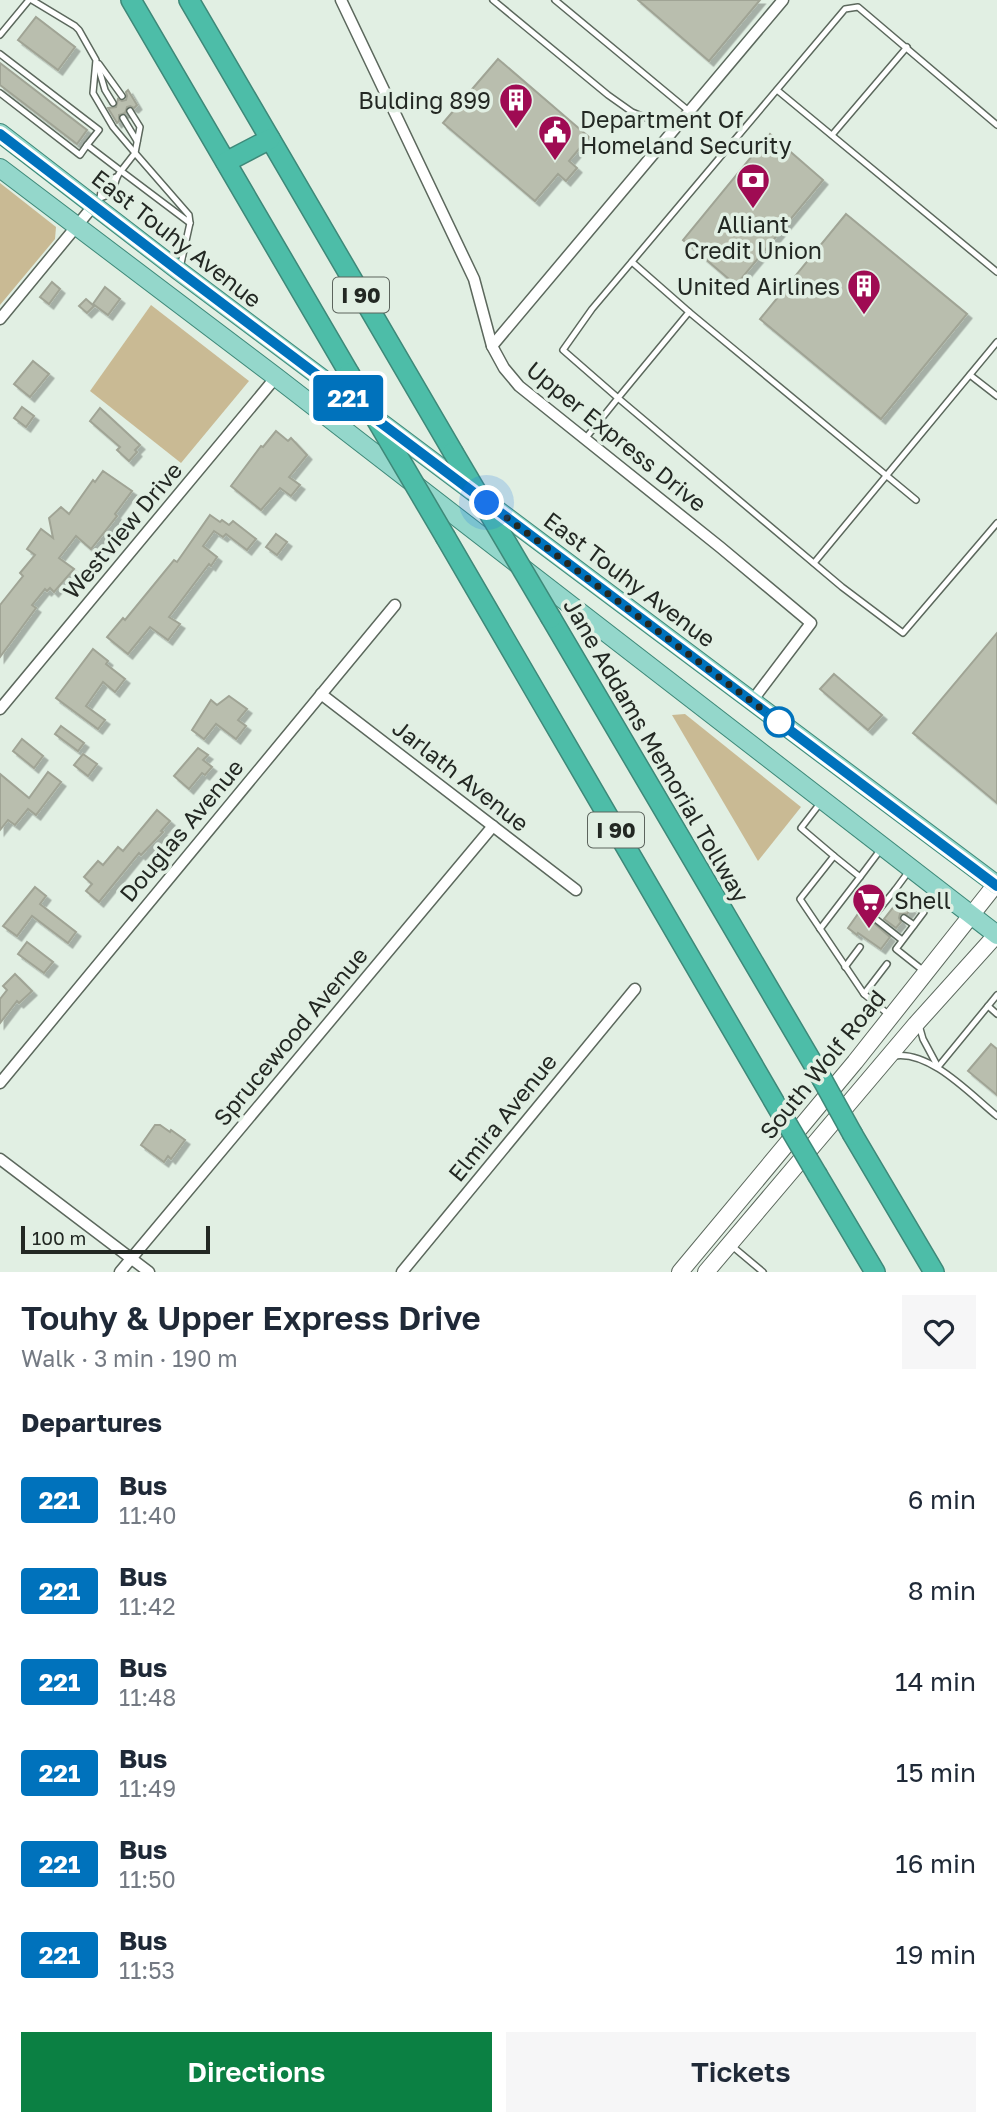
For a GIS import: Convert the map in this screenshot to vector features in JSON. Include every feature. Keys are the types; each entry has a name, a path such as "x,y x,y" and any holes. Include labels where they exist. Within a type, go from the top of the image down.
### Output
{"highway":[{"name":"I 90","path":"131,0 875,1272"},
{"name":"Jane Addams Memorial Tollway","path":"189,0 934,1272"},
{"path":"226,162 270,139"}],"main road":[{"name":"East Touhy Avenue","path":"0,134 97,201 179,271 997,884"},
{"path":"0,168 276,377 997,934"},
{"name":"South Wolf Road","path":"680,1272 855,1062 997,884"},
{"name":"South Wolf Road","path":"706,1272 919,1020 997,934"}],"street":[{"name":"Upper Express Drive","path":"341,0 474,279 492,346 504,368 519,386 811,622 752,701"},
{"path":"492,346 783,0"},
{"path":"0,319 97,201"},
{"name":"Westview Drive","path":"0,709 276,377"},
{"name":"Douglas Avenue","path":"0,1083 395,605"},
{"name":"Jarlath Avenue","path":"321,694 576,890"},
{"name":"Sprucewood Avenue","path":"120,1272 493,826"},
{"name":"Elmira Avenue","path":"402,1272 635,989"},
{"path":"0,1159 149,1272"}],"lane":[{"path":"0,36 31,0 75,26 122,96"},
{"path":"493,0 632,112 676,129"},
{"path":"555,0 690,112"},
{"path":"997,125 858,7 845,9 592,309 563,350 814,563 903,633 997,523"},
{"path":"832,135 907,47"},
{"path":"0,54 12,68 44,93 78,119 99,130 80,155 41,120 8,95 0,93"},
{"path":"96,60 105,90 113,103"},
{"path":"96,60 93,93 113,127 189,215 190,223 179,271"},
{"path":"777,90 997,272"},
{"path":"97,201 109,196 115,188 116,177 135,153 140,127 130,111"},
{"path":"123,118 137,141"},
{"path":"87,145 190,223"},
{"path":"632,262 916,500"},
{"path":"585,439 689,312"},
{"path":"814,563 997,342"},
{"path":"970,375 997,396"},
{"path":"822,801 801,828 860,877"},
{"path":"820,929 883,847"},
{"path":"834,856 800,899 864,994 891,1016"},
{"path":"902,940 873,917 911,869"},
{"path":"895,890 924,912 895,949 925,972"},
{"path":"884,902 892,908"},
{"path":"904,918 914,925"},
{"path":"845,967 860,947"},
{"path":"864,994 887,964"},
{"path":"938,1067 997,995"},
{"path":"988,1006 997,1013"},
{"path":"919,1020 923,1040 938,1067"},
{"path":"887,1058 909,1056 938,1067 997,1116"},
{"path":"729,1244 763,1272"}],"shaded area":[{"path":"0,183 56,227 55,239 0,305"},
{"path":"151,305 249,381 181,463 90,391"},
{"path":"685,714 801,807 758,861 672,715"}],"building":[{"path":"638,0 760,0 709,61"},
{"path":"36,17 75,47 58,70 18,40"},
{"name":"Bulding 899","path":"498,59 589,137 569,161 577,168 566,181 558,174 535,201 443,123"},
{"path":"0,63 87,130 77,144 0,85"},
{"path":"128,90 137,105 134,108 127,107 125,113 119,115 117,123 108,108 116,107 118,99 126,100"},
{"name":"Alliant Credit Union","path":"770,134 823,180 736,285 683,240"},
{"name":"United Airlines","path":"846,214 967,314 881,419 760,319"},
{"path":"52,282 60,289 49,304 40,297"},
{"path":"105,287 120,299 108,315 93,304"},
{"path":"86,299 94,306 87,313 79,306"},
{"path":"33,361 49,374 30,397 14,384"},
{"path":"22,407 34,416 26,427 14,418"},
{"path":"100,408 140,445 129,461 117,450 120,447 90,421"},
{"path":"276,431 288,441 291,438 307,455 289,477 300,485 291,496 280,488 261,510 231,486 261,446 263,447"},
{"path":"103,471 132,491 115,514 117,516 91,549 76,536 59,558 74,569 54,592 50,588 47,591 45,589 32,605 36,608 0,657 0,605 23,576 20,573 35,555 27,549 41,529 53,538 49,518 61,507 69,514 93,480 95,482"},
{"path":"210,515 229,525 233,521 256,539 247,550 226,534 223,537 214,531 203,546 217,557 169,617 180,624 168,640 150,627 128,654 107,637 123,618 125,620 174,560 177,562"},
{"path":"276,534 287,542 277,555 266,547"},
{"path":"997,633 997,803 913,733"},
{"path":"93,649 125,679 115,692 103,682 86,706 105,720 98,729 56,698"},
{"path":"834,674 882,715 868,730 820,689"},
{"path":"229,696 247,709 238,720 246,726 236,739 216,724 204,739 192,730 211,700 217,705"},
{"path":"61,726 84,743 78,751 55,734"},
{"path":"22,739 43,756 34,768 13,751"},
{"path":"198,748 208,755 203,760 212,767 205,775 202,773 189,789 174,776"},
{"path":"83,754 97,764 88,776 74,765"},
{"path":"48,772 61,782 36,815 28,809 15,825 8,820 0,830 0,774 29,798"},
{"path":"157,810 170,821 141,855 139,853 99,902 86,891 92,884 84,877 98,861 103,865 118,847 123,851"},
{"path":"35,887 46,896 40,904 76,932 68,943 32,916 17,936 3,926"},
{"name":"Shell","path":"899,900 911,909 907,914 900,914 901,922 896,928 884,919"},
{"name":"Shell","path":"860,911 890,937 881,949 848,928"},
{"path":"27,942 53,962 44,973 18,954"},
{"path":"15,974 32,991 19,1003 17,1001 0,1023 0,999 7,990 3,986"},
{"path":"991,1044 997,1049 997,1095 968,1071"},
{"path":"155,1125 160,1125 170,1132 171,1130 185,1140 171,1159 168,1156 164,1162 141,1145"}],"bus line":[{"name":"221","path":"0,134 997,886"}],"place":[{"name":"Bulding 899","path":"516,130"},
{"name":"Department Of Homeland Security","path":"555,162"},
{"name":"Alliant Credit Union","path":"753,210"},
{"name":"United Airlines","path":"864,316"},
{"name":"Shell","path":"869,930"}],"route":[{"path":"487,503 779,722"}]}
